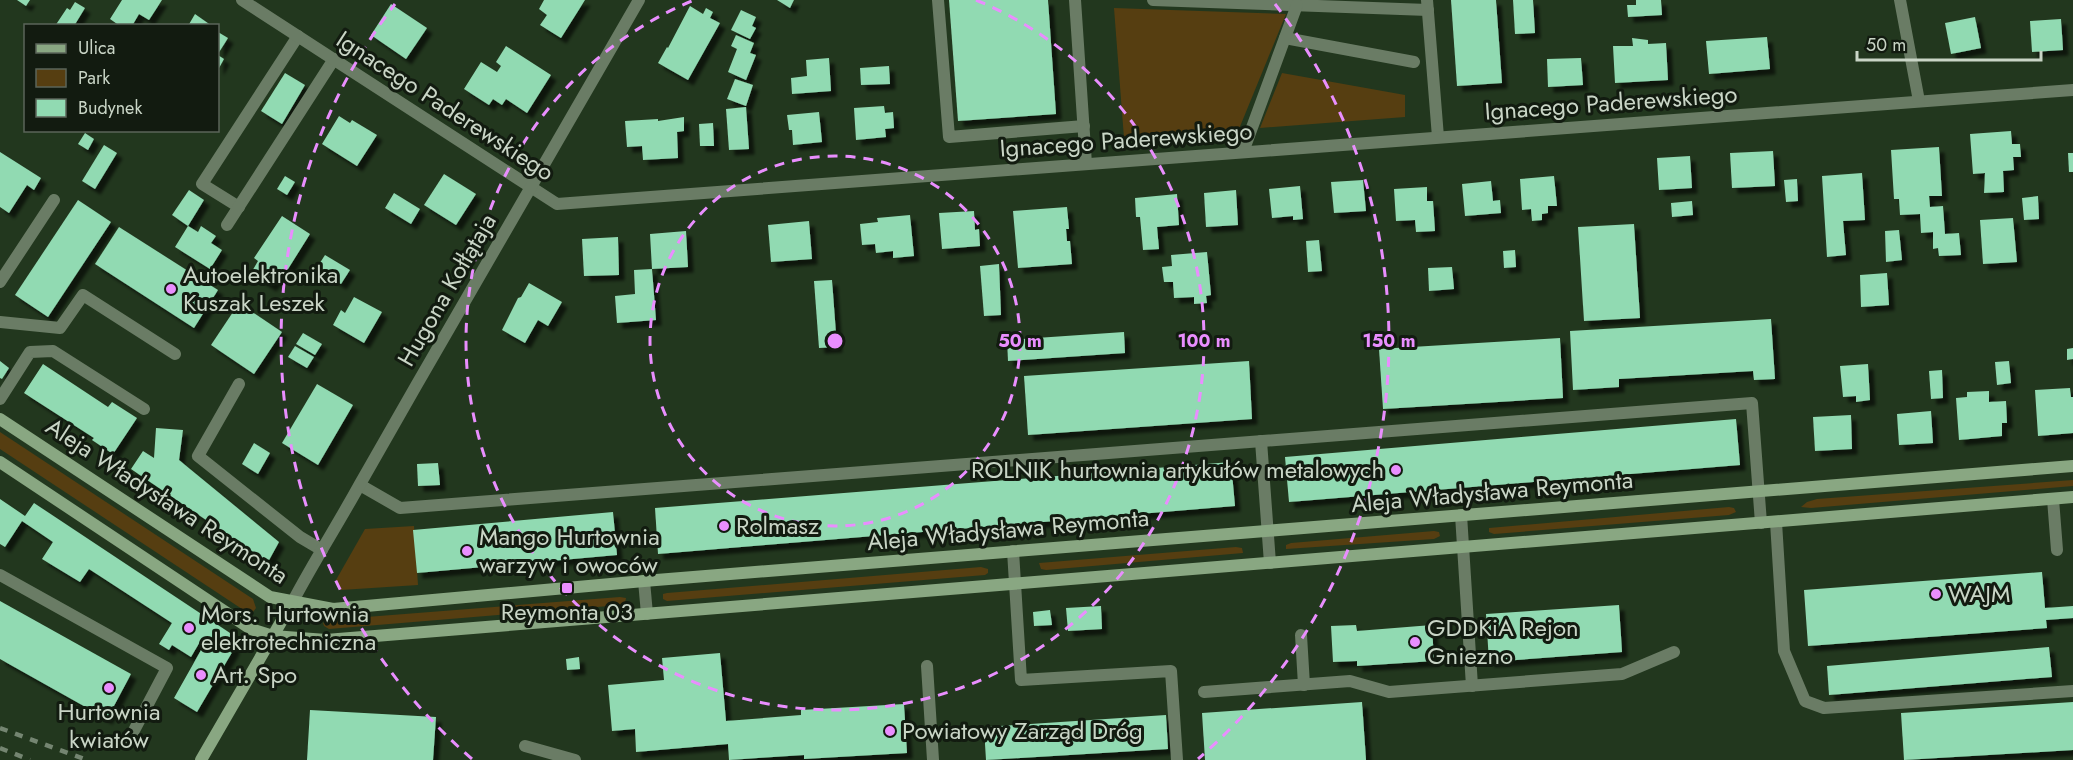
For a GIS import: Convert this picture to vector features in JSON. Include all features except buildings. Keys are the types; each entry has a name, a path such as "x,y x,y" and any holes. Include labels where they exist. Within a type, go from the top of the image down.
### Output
{"street":[{"name":"Ignacego Paderewskiego","path":"242,0 531,185 557,204 2073,90"},
{"name":"Hugona Kołłątaja","path":"292,603 431,357 508,229 531,185 639,0"},
{"path":"938,0 949,137 1084,126"},
{"path":"1075,0 1086,164"},
{"path":"1153,0 1297,5 1428,5 1438,137"},
{"path":"1900,0 1919,101"},
{"path":"1242,152 1297,5"},
{"path":"239,207 202,184 298,36"},
{"path":"1285,38 1414,62"},
{"path":"227,225 334,59"},
{"path":"0,282 54,200"},
{"path":"0,322 60,328 83,295 175,354"},
{"path":"0,399 30,352 53,351 144,409"},
{"path":"239,384 198,456 300,537 322,550"},
{"path":"360,485 400,508 1752,403 1761,523"},
{"name":"Aleja Władysława Reymonta","path":"0,418 270,597 333,609 644,580 2073,466"},
{"path":"1261,441 1270,563"},
{"path":"0,462 250,629 273,636 326,640 2073,497"},
{"path":"2053,499 2057,550"},
{"path":"1461,515 1472,686"},
{"path":"1776,522 1784,651 1805,701 1824,708 2073,691"},
{"path":"1014,551 1021,680 1171,671 1177,760"},
{"path":"0,575 167,668 129,740"},
{"path":"644,580 647,614"},
{"path":"201,760 292,603"},
{"path":"1301,635 1304,685"},
{"path":"1204,692 1350,681 1389,692 1622,674 1674,652"},
{"path":"927,666 933,760"},
{"path":"525,746 575,760"}],"green space":[{"path":"1114,8 1286,14 1239,129 1124,138"},
{"path":"1282,73 1405,95 1405,117 1260,128"},
{"path":"0,432 253,599 256,608 253,612 242,609 0,449"},
{"path":"2073,480 2073,486 1801,507 1817,499"},
{"path":"1734,508 1736,512 1729,515 1494,534 1489,532 1489,528"},
{"path":"414,526 418,585 341,590 336,580 365,529"},
{"path":"1439,532 1440,536 1434,539 1286,549 1286,545 1291,543"},
{"path":"1242,548 1243,553 1046,570 1041,569 1039,563"},
{"path":"981,567 988,569 988,573 667,601 663,599 663,594 667,593"},
{"path":"626,598 625,603 621,605 329,629 323,623 328,620"}],"railway":[{"path":"0,728 87,760"},
{"path":"0,748 30,760"}],"place":[{"name":"Autoelektronika Kuszak Leszek","path":"171,289"},
{"name":"ROLNIK hurtownia artykułów metalowych","path":"1396,470"},
{"name":"Rolmasz","path":"724,526"},
{"name":"Mango Hurtownia warzyw i owoców","path":"467,551"},
{"name":"Reymonta 03","path":"567,588"},
{"name":"WAJM","path":"1936,594"},
{"name":"Mors. Hurtownia elektrotechniczna","path":"189,628"},
{"name":"GDDKiA Rejon Gniezno","path":"1415,642"},
{"name":"Art. Spo","path":"201,675"},
{"name":"Hurtownia kwiatów","path":"109,688"},
{"name":"Powiatowy Zarząd Dróg","path":"890,731"}]}
